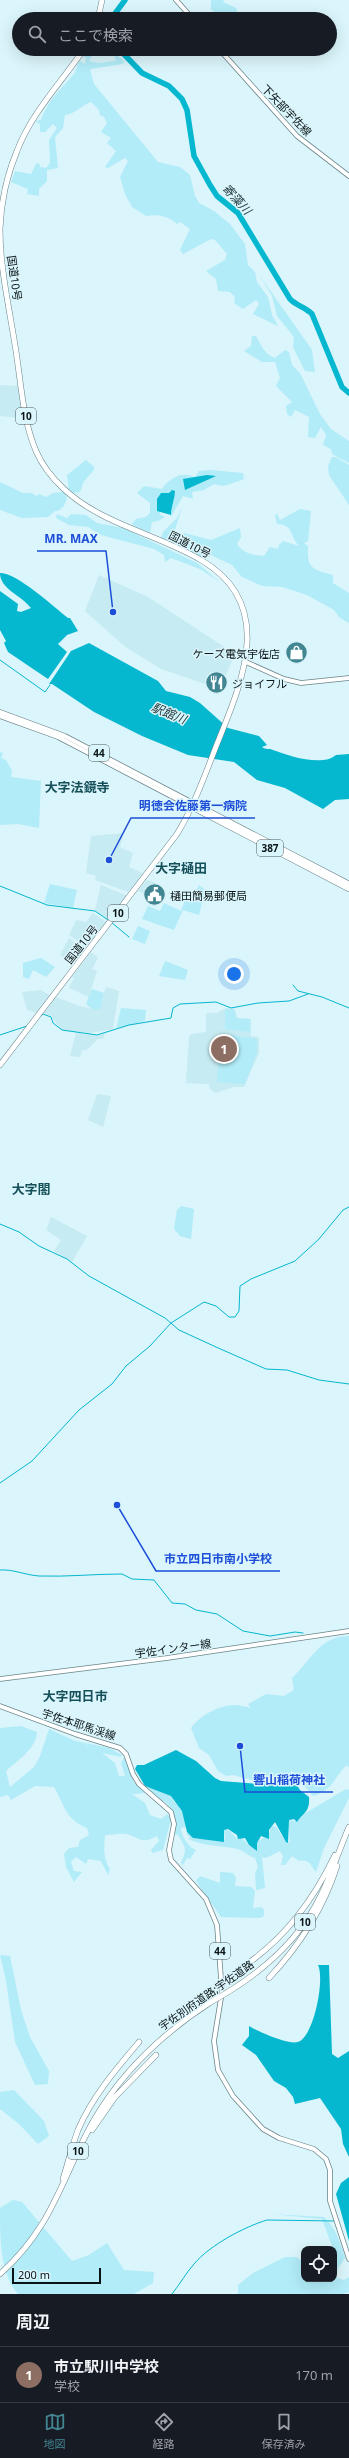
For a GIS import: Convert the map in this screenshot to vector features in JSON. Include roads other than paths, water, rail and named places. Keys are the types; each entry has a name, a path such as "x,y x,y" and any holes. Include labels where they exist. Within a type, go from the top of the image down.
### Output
{"highway":[{"path":"99,12 102,0"},
{"name":"国道10号","path":"0,1065 166,851 193,805 236,694 246,662 248,645 244,615 236,595 223,577 198,558 81,502 56,481 40,458 25,414 2,254 0,229 2,193 16,152 28,126 79,56"},
{"name":"387","path":"193,805 349,884"},
{"name":"387","path":"193,805 349,889"},
{"path":"243,1967 274,1944 302,1912 319,1887 349,1827"},
{"path":"268,1978 300,1942 319,1910 334,1876 349,1827"},
{"name":"宇佐別府道路;宇佐道路","path":"0,2274 22,2252 44,2223 94,2120 114,2089 137,2062 165,2034 268,1963 302,1926 323,1891 349,1827"},
{"path":"44,2223 62,2183 78,2130 86,2114 99,2092 139,2042"},
{"path":"79,2150 115,2097 156,2055"}],"main road":[{"path":"176,0 187,12"},
{"name":"下矢部宇佐線","path":"225,56 297,136 349,176"},
{"path":"246,662 284,679 301,683 349,678"},
{"name":"44","path":"0,712 65,736 193,805"},
{"name":"44","path":"0,716 58,737 193,805"},
{"name":"宇佐インター線","path":"0,1679 167,1658 349,1631"},
{"name":"宇佐本耶馬渓線","path":"0,1706 120,1748 126,1754 133,1774 139,1784 171,1812 174,1824 169,1850 171,1860 206,1898 217,1925 222,1992 214,2041 218,2070 233,2096 263,2129 283,2140 314,2149 326,2159 330,2170 330,2201 349,2259"}],"water":[{"path":"207,475 216,476 185,490 183,479"},
{"path":"172,490 175,491 171,515 157,511 157,499 161,493 169,493"},
{"path":"0,573 7,574 15,578 35,591 68,618 70,618 78,631 67,635 58,644 67,652 48,679 8,652 4,643 6,641 0,630 0,591 18,604 17,611 21,612 31,608 27,603 7,588 1,579"},
{"name":"駅館川","path":"89,643 158,681 166,691 190,697 200,703 228,728 259,736 267,745 262,747 263,748 272,749 296,757 314,760 322,760 336,755 349,754 349,799 335,800 323,809 285,788 257,780 234,762 188,755 142,736 94,712 52,684 49,684 71,651"},
{"path":"176,1750 196,1761 215,1778 221,1781 259,1784 274,1782 284,1776 291,1776 300,1790 309,1797 309,1802 307,1809 297,1822 294,1819 289,1820 288,1843 275,1822 269,1830 269,1839 261,1836 257,1843 257,1851 249,1845 245,1838 238,1839 237,1835 228,1829 224,1830 224,1842 193,1838 187,1832 182,1811 171,1796 145,1786 135,1769 137,1765 144,1765"},
{"path":"318,1965 329,1965 332,2054 338,2058 349,2051 349,2157 343,2144 341,2129 320,2098 295,2104 293,2097 286,2088 274,2081 256,2055 242,2045 249,2036 249,2026 280,2040 298,2042 304,2038 309,2030 317,2007 320,1982"},
{"path":"349,2177 349,2241 336,2194 341,2183"}],"waterway":[{"name":"寄藻川","path":"116,12 125,0"},
{"name":"寄藻川","path":"126,56 142,73 169,86 182,99 187,110 194,156 210,185 217,196 238,213 290,299 312,314 342,387 349,393"},
{"path":"0,660 45,692 50,685"},
{"path":"0,886 47,905 95,911 108,920"},
{"path":"111,922 129,937"},
{"path":"293,985 298,991 322,997 349,1008"},
{"path":"41,1016 43,1014 51,1017 53,1023 62,1030 97,1035 129,1025 171,1018 173,1008 180,1004 216,1002 231,1008 258,1003 289,1001 308,994"},
{"path":"0,1035 27,1026"},
{"path":"0,1483 32,1461 79,1410 112,1384 126,1366 150,1346 171,1323 204,1302 216,1306 229,1317 235,1317 239,1311 240,1286 251,1279 295,1261 319,1239 343,1210 349,1207"},
{"path":"0,1224 19,1232 39,1246 67,1259 89,1276 165,1318 179,1330 216,1347 266,1369 287,1370 319,1380 349,1384"},
{"path":"0,1570 10,1570 39,1576 122,1574 132,1579 154,1580 172,1603 185,1604 196,1610 217,1614 243,1631 270,1636 295,1632 303,1633"},
{"path":"172,2294 191,2267 201,2257 218,2244 248,2227 267,2220 335,2221"}],"place":[{"name":"MR. MAX","path":"113,612"},
{"name":"ケーズ電気宇佐店","path":"296,653"},
{"name":"ジョイフル","path":"217,683"},
{"name":"明徳会佐藤第一病院","path":"109,860"},
{"name":"樋田簡易郵便局","path":"155,895"},
{"name":"市立駅川中学校","path":"224,1049"},
{"name":"市立四日市南小学校","path":"117,1505"},
{"name":"響山稲荷神社","path":"240,1746"}],"district":[{"name":"大字法鏡寺","path":"77,787"},
{"name":"大字樋田","path":"181,868"},
{"name":"大字閤","path":"31,1189"},
{"name":"大字四日市","path":"75,1696"}]}
